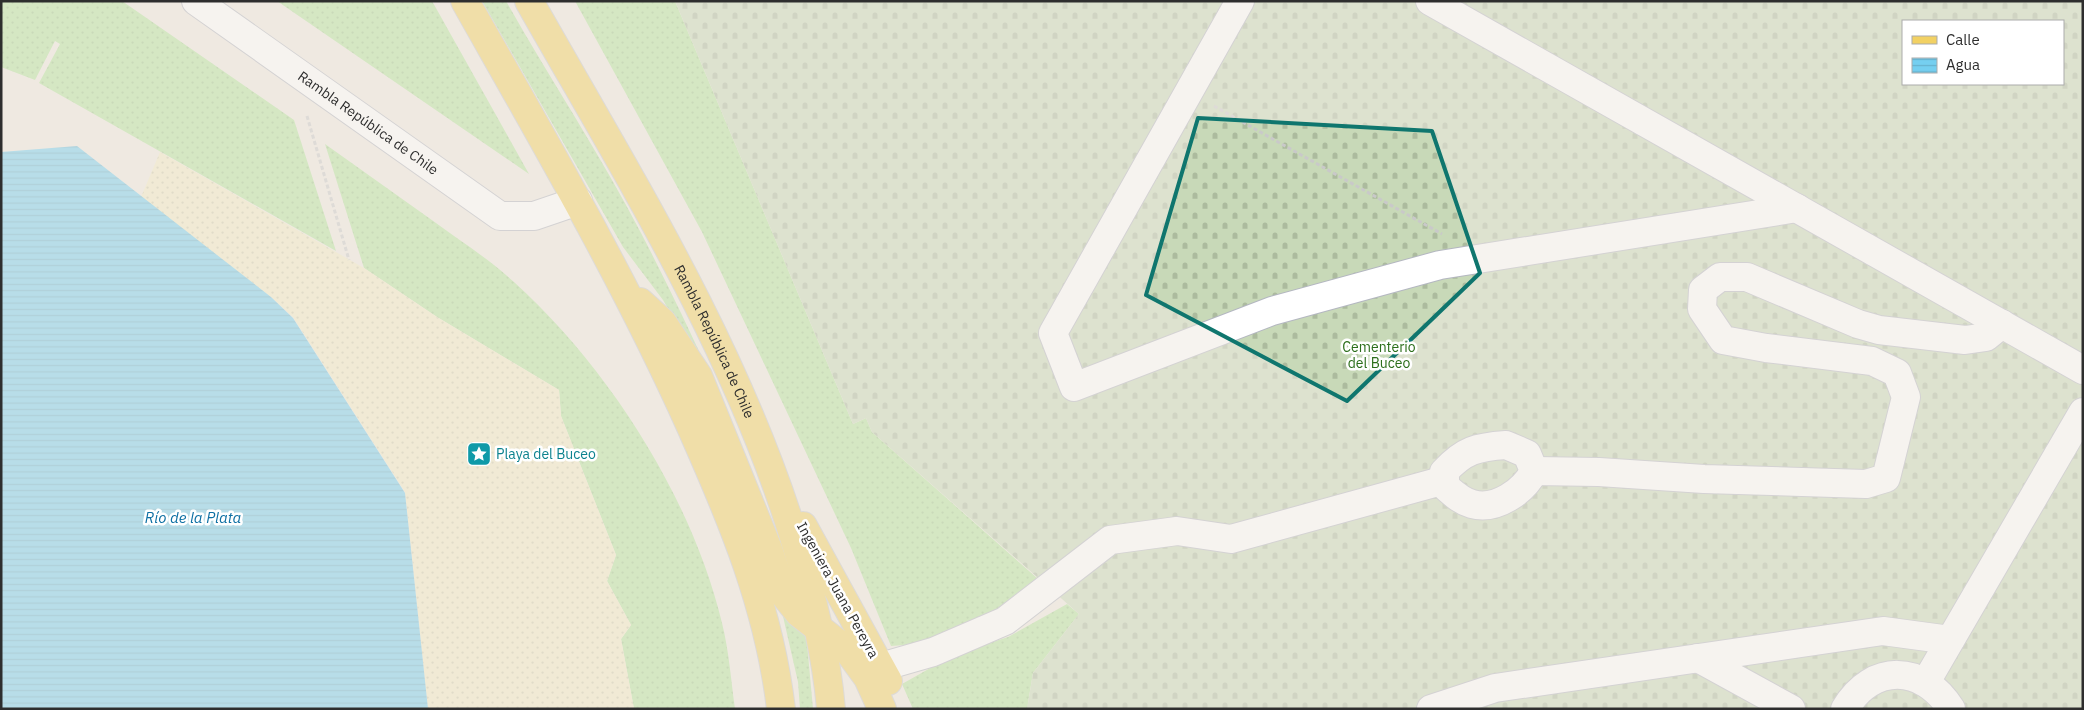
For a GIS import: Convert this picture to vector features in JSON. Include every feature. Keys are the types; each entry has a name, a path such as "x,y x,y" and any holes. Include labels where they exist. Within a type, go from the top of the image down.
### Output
{"main road":[{"path":"465,1 626,289 670,381 742,547 771,641 781,709"},
{"name":"Rambla República de Chile","path":"529,1 682,272 730,370 774,472 799,553 818,629 828,675 831,709"},
{"name":"Ingeniera Juana Pereyra","path":"626,289 662,322 698,376 768,549 783,592 799,614 849,652 868,678 882,709"},
{"name":"Ingeniera Juana Pereyra","path":"774,472 881,668 900,709"}],"street":[{"name":"Rambla República de Chile","path":"196,1 500,216 534,216 578,201"},
{"path":"1240,1 1053,333 1074,387 1272,311 1440,265 1796,208"},
{"path":"1430,1 2083,370"},
{"path":"1534,471 1599,472 1704,479 1866,484 1886,478 1906,397 1897,374 1872,361 1766,348 1723,340 1702,309 1703,290 1720,277 1747,277 1858,324 1879,330 1965,340 1986,337 2002,324"},
{"path":"1926,682 2083,412"},
{"path":"1506,444 1527,454 1534,471 1528,483 1515,495 1491,504 1474,505 1459,499 1446,487 1444,472 1459,456 1482,446 1506,444"},
{"path":"881,668 933,652 1005,621 1110,540 1177,531 1231,539 1445,480"},
{"path":"1431,709 1492,699 1698,658 1883,631 1950,640"},
{"path":"1698,658 1791,709"},
{"path":"1845,709 1856,692 1871,681 1889,675 1908,675 1926,682 1942,694 1951,709"}],"path":[{"path":"315,85 306,111 350,260"},
{"path":"1189,92 1484,258"}],"highlighted area":[{"path":"1198,118 1432,131 1480,273 1347,401 1146,295"}],"green space":[{"path":"1,1 122,1 294,120 336,251 39,83 60,44 55,41 35,80 1,67"},
{"path":"277,1 432,1 529,174"},
{"path":"482,1 506,1 625,204 694,340 742,448 772,522 705,373 663,300 623,247"},
{"path":"575,1 675,1 853,424 866,418 872,432 1037,578 1015,600 995,614 918,644 891,646 851,548 702,232"},
{"name":"Cementerio del Buceo","path":"675,1 2083,1 2083,709 1027,709 1033,673 1079,614 872,432 866,418 853,424"},
{"path":"325,144 476,251 505,274 549,316 614,395 668,483 690,529 708,576 722,623 735,709 634,709 621,639 631,625 607,581 616,555 561,416 559,390 437,317 364,268"},
{"path":"1067,604 1079,614 1033,673 1027,709 913,709 902,684 955,654 1008,637"},
{"path":"782,612 802,625 807,643 813,709 800,709 798,682"}],"sand":[{"name":"Playa del Buceo","path":"160,152 364,268 437,317 559,390 561,416 616,555 607,581 631,625 621,639 634,709 428,709 405,492 293,317 271,297 141,197"}],"water":[{"name":"Río de la Plata","path":"77,146 271,297 293,318 405,493 428,709 1,709 1,152"}],"place":[{"name":"Playa del Buceo","path":"479,454"}]}
